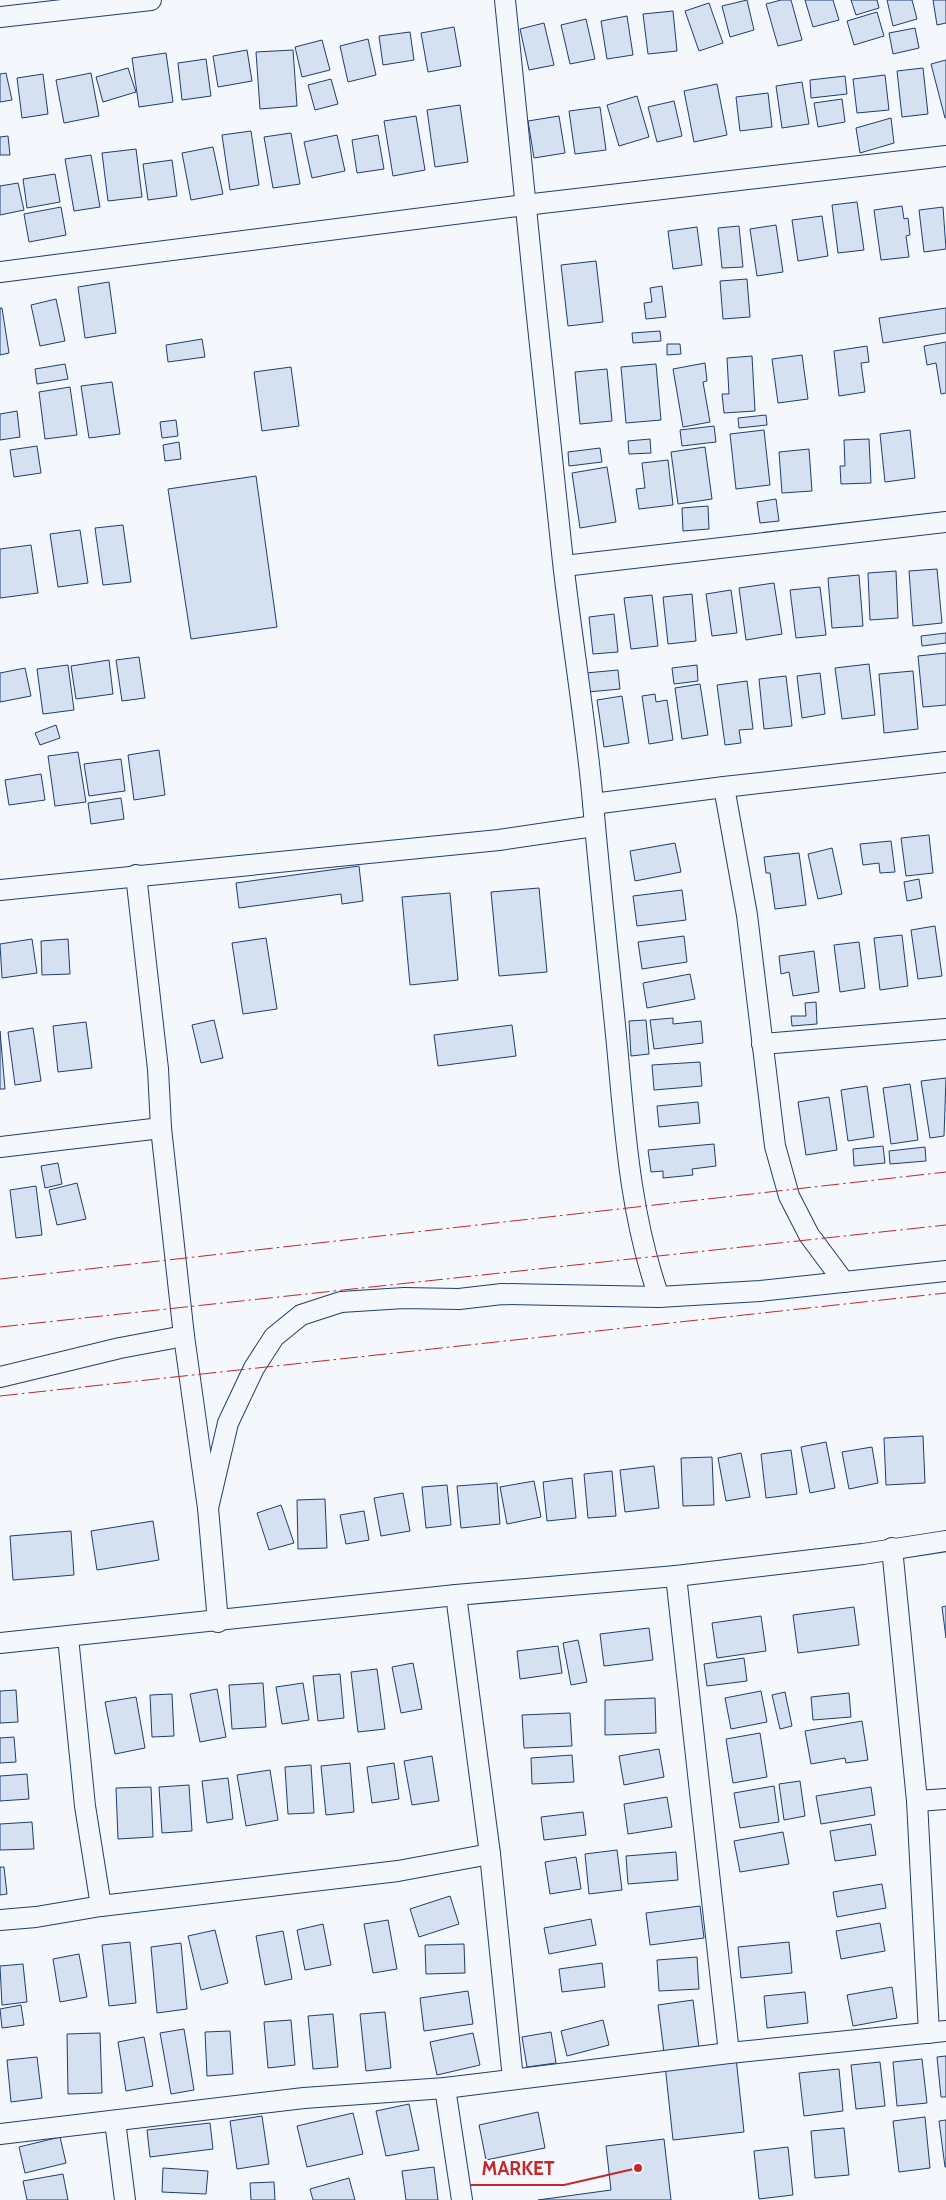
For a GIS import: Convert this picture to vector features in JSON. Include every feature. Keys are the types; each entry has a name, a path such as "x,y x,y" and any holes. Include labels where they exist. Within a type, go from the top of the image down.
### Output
{"street":[{"path":"0,18 151,0"},
{"path":"505,0 564,566 593,804 632,1194 647,1263 659,1297"},
{"path":"0,272 525,205 946,156"},
{"path":"564,566 946,522"},
{"path":"593,804 946,762"},
{"path":"724,787 747,916 775,1146 788,1196 809,1235 844,1282"},
{"path":"0,890 499,840 594,826"},
{"path":"136,875 158,1069 161,1128 184,1336 208,1508 218,1622"},
{"path":"762,1044 946,1029"},
{"path":"0,1147 161,1128"},
{"path":"208,1508 228,1423 250,1376 274,1337 301,1315 341,1302 404,1298 459,1299 502,1294 659,1297 760,1291 946,1271"},
{"path":"0,1377 120,1348 184,1336"},
{"path":"0,1643 218,1622 456,1595 676,1576 863,1554 946,1541"},
{"path":"0,2134 304,2098 445,2088 728,2053 938,2032 892,1548"},
{"path":"676,1576 728,2053"},
{"path":"456,1595 490,1854 513,2079"},
{"path":"68,1637 85,1806 101,1906"},
{"path":"917,1801 946,1799"},
{"path":"0,1920 36,1917 101,1906 398,1871 490,1854"},
{"path":"445,2088 462,2200"},
{"path":"115,2121 125,2200"}],"building":[{"path":"747,0 754,30 730,37 722,6"},
{"path":"781,0 791,0 802,40 778,46 766,4"},
{"path":"805,0 833,0 839,20 813,27"},
{"path":"851,0 877,0 879,8 856,15"},
{"path":"887,0 912,0 917,19 893,26"},
{"path":"933,0 946,0 946,23 937,25"},
{"path":"709,3 723,43 699,51 685,11"},
{"path":"673,11 677,51 648,54 643,14"},
{"path":"877,12 884,36 854,45 847,21"},
{"path":"627,16 633,55 607,59 601,21"},
{"path":"586,19 595,59 570,64 561,25"},
{"path":"544,23 554,65 529,70 520,29"},
{"path":"454,27 461,66 428,72 421,33"},
{"path":"915,28 919,48 893,54 889,33"},
{"path":"410,32 414,60 383,65 379,36"},
{"path":"368,39 376,75 348,82 340,46"},
{"path":"322,40 330,70 302,77 295,47"},
{"path":"247,50 252,81 218,87 213,56"},
{"path":"293,50 297,106 260,109 256,52"},
{"path":"166,53 173,102 139,107 132,58"},
{"path":"206,59 211,96 182,100 178,63"},
{"path":"946,60 946,118 945,118 931,64"},
{"path":"128,68 136,92 103,102 96,77"},
{"path":"923,68 928,114 902,117 897,71"},
{"path":"6,73 12,100 0,102 0,74"},
{"path":"91,73 99,116 64,123 56,80"},
{"path":"43,74 48,114 22,118 17,78"},
{"path":"885,75 889,110 857,113 853,79"},
{"path":"845,76 847,94 811,98 810,80"},
{"path":"331,79 338,104 315,110 308,85"},
{"path":"802,82 809,124 782,128 776,86"},
{"path":"717,84 727,135 694,142 684,91"},
{"path":"768,93 772,127 740,131 736,97"},
{"path":"637,96 649,137 619,146 607,105"},
{"path":"842,99 845,122 818,127 814,103"},
{"path":"674,101 682,136 657,142 648,107"},
{"path":"460,105 468,162 435,167 427,110"},
{"path":"600,107 606,150 575,154 569,111"},
{"path":"416,116 425,170 393,176 384,121"},
{"path":"559,116 565,153 534,158 528,121"},
{"path":"891,118 894,143 860,153 856,128"},
{"path":"251,131 259,185 230,190 222,135"},
{"path":"291,133 300,184 273,188 264,137"},
{"path":"337,135 345,171 312,178 304,142"},
{"path":"378,135 384,169 357,173 352,140"},
{"path":"8,136 10,155 0,155 0,137"},
{"path":"213,147 223,194 191,200 182,153"},
{"path":"136,149 142,197 108,201 102,153"},
{"path":"91,155 100,207 74,211 65,159"},
{"path":"172,160 177,196 148,200 143,164"},
{"path":"55,174 60,202 27,208 23,179"},
{"path":"18,183 24,210 0,215 0,186"},
{"path":"857,202 864,250 838,253 832,205"},
{"path":"902,206 904,219 908,218 910,235 906,236 909,257 881,260 874,210"},
{"path":"61,207 66,235 29,242 24,214"},
{"path":"943,207 946,249 924,252 919,210"},
{"path":"822,216 828,256 798,261 792,220"},
{"path":"776,225 783,272 757,276 750,229"},
{"path":"739,226 743,267 722,268 718,228"},
{"path":"697,227 702,265 673,269 668,231"},
{"path":"596,261 603,322 568,326 561,265"},
{"path":"747,279 750,317 723,319 720,281"},
{"path":"109,282 116,333 85,338 78,287"},
{"path":"662,286 666,317 646,319 644,303 652,302 650,288"},
{"path":"56,299 65,341 40,346 31,305"},
{"path":"0,308 2,308 9,353 0,355"},
{"path":"946,308 946,333 883,343 879,318"},
{"path":"660,331 661,341 633,343 632,333"},
{"path":"202,339 205,357 168,362 166,345"},
{"path":"946,342 946,393 941,394 936,363 927,365 924,346"},
{"path":"667,344 680,344 681,354 667,355"},
{"path":"867,346 869,362 861,363 865,392 839,396 834,351"},
{"path":"802,355 808,399 778,403 772,359"},
{"path":"752,356 755,411 724,413 722,394 729,394 727,358"},
{"path":"705,363 707,381 703,382 710,422 683,427 673,369"},
{"path":"65,364 68,379 37,384 35,369"},
{"path":"656,364 661,420 626,423 621,367"},
{"path":"291,367 299,426 262,431 254,372"},
{"path":"607,369 612,421 580,424 575,372"},
{"path":"112,382 120,434 89,438 81,386"},
{"path":"70,387 77,435 45,439 39,392"},
{"path":"17,411 20,437 0,440 0,414"},
{"path":"766,415 767,425 739,428 738,418"},
{"path":"176,420 178,436 162,438 160,422"},
{"path":"714,426 716,442 682,446 680,430"},
{"path":"764,430 770,485 736,489 730,434"},
{"path":"910,430 915,478 885,482 880,434"},
{"path":"650,439 651,453 629,454 628,441"},
{"path":"869,439 871,483 841,484 840,466 845,466 844,440"},
{"path":"179,442 181,459 165,461 163,445"},
{"path":"37,446 41,473 14,477 10,450"},
{"path":"705,447 712,499 678,504 671,452"},
{"path":"600,448 602,462 569,466 568,452"},
{"path":"809,449 812,491 782,493 779,452"},
{"path":"668,460 673,505 639,509 636,489 645,488 642,463"},
{"path":"607,467 616,522 580,528 572,473"},
{"path":"256,476 277,627 191,639 168,489"},
{"path":"776,499 779,521 760,523 757,502"},
{"path":"708,506 709,529 683,531 682,508"},
{"path":"123,525 131,582 103,585 95,528"},
{"path":"80,530 88,583 58,587 50,534"},
{"path":"31,545 38,593 0,598 0,549"},
{"path":"937,569 942,623 913,626 909,571"},
{"path":"896,571 898,618 870,620 868,573"},
{"path":"859,575 863,626 832,628 828,578"},
{"path":"774,583 782,634 746,640 739,588"},
{"path":"820,587 826,635 796,638 790,590"},
{"path":"731,590 737,633 712,636 706,594"},
{"path":"692,594 696,641 668,644 663,597"},
{"path":"652,595 658,646 631,649 624,598"},
{"path":"614,614 618,652 593,654 589,617"},
{"path":"946,633 946,643 922,646 921,636"},
{"path":"946,653 946,705 923,707 918,656"},
{"path":"139,657 145,698 122,701 116,660"},
{"path":"109,660 113,694 76,699 71,666"},
{"path":"869,664 875,715 842,719 835,668"},
{"path":"68,665 74,710 43,714 37,669"},
{"path":"697,665 698,681 674,684 672,668"},
{"path":"25,668 31,696 0,702 0,673"},
{"path":"618,670 620,689 588,692 586,673"},
{"path":"913,671 918,729 884,733 879,674"},
{"path":"820,673 825,714 802,718 797,676"},
{"path":"786,676 792,726 764,729 759,679"},
{"path":"747,681 753,729 739,730 741,743 725,745 717,685"},
{"path":"700,684 708,735 682,739 675,688"},
{"path":"655,694 656,702 667,700 673,740 649,744 642,696"},
{"path":"622,696 629,743 604,747 597,700"},
{"path":"56,725 60,738 40,745 35,733"},
{"path":"159,750 165,795 134,800 128,755"},
{"path":"78,752 86,802 55,806 48,756"},
{"path":"121,759 125,791 89,796 84,764"},
{"path":"41,774 45,800 9,805 5,780"},
{"path":"121,798 124,819 91,824 88,803"},
{"path":"929,835 933,873 906,876 901,838"},
{"path":"891,841 895,872 880,873 879,863 863,865 860,844"},
{"path":"675,843 681,872 635,881 630,851"},
{"path":"832,848 842,894 818,899 808,854"},
{"path":"799,853 806,905 775,909 770,873 766,873 764,857"},
{"path":"359,866 363,901 342,904 341,894 239,908 236,883"},
{"path":"919,879 922,898 907,901 904,882"},
{"path":"539,888 547,972 499,976 491,892"},
{"path":"682,890 686,920 637,926 633,896"},
{"path":"450,893 458,980 410,985 402,897"},
{"path":"935,926 942,976 918,979 911,930"},
{"path":"902,935 908,986 880,990 874,938"},
{"path":"684,936 687,962 642,969 638,942"},
{"path":"266,938 277,1009 243,1014 232,943"},
{"path":"32,939 37,973 2,978 0,944"},
{"path":"68,939 70,974 42,975 41,941"},
{"path":"859,942 865,988 840,992 834,945"},
{"path":"814,951 819,992 793,996 789,972 781,974 779,956"},
{"path":"690,974 695,999 647,1008 643,983"},
{"path":"816,1002 817,1024 792,1026 791,1016 806,1016 805,1003"},
{"path":"673,1018 673,1024 701,1021 703,1043 654,1049 650,1020"},
{"path":"214,1020 223,1058 201,1063 192,1025"},
{"path":"646,1020 649,1054 631,1056 629,1021"},
{"path":"86,1022 92,1068 58,1072 53,1026"},
{"path":"512,1025 516,1056 438,1066 434,1035"},
{"path":"33,1028 41,1081 15,1085 8,1032"},
{"path":"0,1031 5,1089 0,1089"},
{"path":"700,1062 702,1086 654,1090 652,1065"},
{"path":"946,1078 944,1136 930,1138 921,1081"},
{"path":"910,1084 918,1140 891,1144 883,1088"},
{"path":"867,1086 874,1137 848,1141 841,1090"},
{"path":"829,1097 837,1150 806,1155 798,1102"},
{"path":"698,1102 700,1123 659,1127 657,1106"},
{"path":"714,1144 716,1166 692,1169 693,1175 663,1178 663,1171 651,1172 648,1150"},
{"path":"883,1146 885,1163 854,1166 853,1149"},
{"path":"925,1147 926,1161 890,1164 889,1151"},
{"path":"58,1163 62,1184 45,1188 41,1166"},
{"path":"77,1183 86,1219 57,1225 49,1190"},
{"path":"36,1186 42,1235 16,1238 10,1190"},
{"path":"923,1436 925,1483 886,1485 884,1438"},
{"path":"826,1442 835,1488 810,1493 801,1447"},
{"path":"872,1447 878,1483 849,1489 842,1452"},
{"path":"791,1450 797,1494 766,1498 761,1454"},
{"path":"741,1453 750,1497 726,1501 718,1458"},
{"path":"712,1457 714,1505 683,1506 681,1458"},
{"path":"654,1466 659,1508 625,1512 620,1470"},
{"path":"612,1471 616,1516 588,1518 584,1474"},
{"path":"572,1478 576,1518 547,1521 543,1482"},
{"path":"534,1481 541,1517 507,1524 500,1487"},
{"path":"497,1483 500,1524 461,1528 457,1486"},
{"path":"447,1485 451,1525 426,1528 422,1487"},
{"path":"403,1493 410,1531 381,1536 374,1498"},
{"path":"325,1499 327,1548 298,1549 297,1500"},
{"path":"281,1505 294,1543 269,1550 257,1513"},
{"path":"364,1511 369,1540 346,1544 340,1515"},
{"path":"153,1521 159,1560 97,1570 91,1531"},
{"path":"71,1531 74,1575 13,1580 10,1536"},
{"path":"946,1606 946,1638 942,1607"},
{"path":"854,1607 859,1645 798,1653 793,1615"},
{"path":"761,1616 766,1651 717,1658 712,1623"},
{"path":"649,1628 653,1660 604,1666 600,1634"},
{"path":"578,1640 587,1682 571,1685 563,1643"},
{"path":"558,1646 562,1673 520,1679 517,1651"},
{"path":"744,1658 747,1681 707,1686 704,1664"},
{"path":"413,1663 422,1709 401,1713 392,1667"},
{"path":"377,1669 385,1729 358,1732 351,1672"},
{"path":"340,1674 344,1718 318,1721 313,1676"},
{"path":"263,1683 266,1727 232,1729 229,1685"},
{"path":"303,1683 309,1720 282,1724 276,1687"},
{"path":"217,1689 226,1737 200,1742 190,1694"},
{"path":"16,1690 18,1722 0,1723 0,1691"},
{"path":"761,1691 767,1722 731,1729 725,1698"},
{"path":"785,1692 792,1726 780,1729 772,1695"},
{"path":"849,1693 851,1717 813,1720 811,1697"},
{"path":"172,1694 174,1736 152,1737 150,1695"},
{"path":"136,1697 145,1748 115,1754 105,1702"},
{"path":"655,1698 656,1733 605,1735 605,1700"},
{"path":"570,1713 572,1746 524,1748 522,1715"},
{"path":"862,1721 868,1760 846,1763 845,1758 811,1764 805,1731"},
{"path":"760,1733 767,1777 733,1783 726,1739"},
{"path":"14,1737 16,1762 0,1763 0,1738"},
{"path":"659,1749 664,1777 624,1785 619,1756"},
{"path":"572,1755 574,1782 532,1784 531,1758"},
{"path":"432,1756 439,1801 412,1805 404,1761"},
{"path":"350,1763 354,1812 326,1815 321,1766"},
{"path":"394,1763 399,1799 372,1803 367,1767"},
{"path":"311,1765 314,1813 288,1814 285,1767"},
{"path":"270,1770 278,1820 246,1826 237,1775"},
{"path":"27,1774 29,1799 0,1801 0,1776"},
{"path":"228,1778 233,1819 207,1823 202,1781"},
{"path":"800,1781 805,1816 784,1820 779,1784"},
{"path":"189,1785 192,1831 162,1833 159,1787"},
{"path":"774,1786 779,1822 740,1828 734,1793"},
{"path":"151,1787 153,1837 118,1839 116,1788"},
{"path":"871,1787 875,1815 821,1824 816,1796"},
{"path":"667,1797 672,1827 628,1834 624,1804"},
{"path":"583,1812 586,1835 544,1840 541,1817"},
{"path":"32,1822 34,1849 0,1850 0,1824"},
{"path":"871,1824 876,1855 835,1861 830,1831"},
{"path":"783,1832 789,1864 740,1872 734,1841"},
{"path":"617,1850 622,1890 589,1894 585,1854"},
{"path":"676,1852 678,1880 628,1884 626,1856"},
{"path":"576,1857 581,1889 550,1894 545,1862"},
{"path":"0,1867 4,1867 7,1894 0,1895"},
{"path":"882,1884 886,1908 837,1917 833,1892"},
{"path":"450,1896 459,1924 419,1937 410,1909"},
{"path":"700,1906 704,1938 650,1945 646,1913"},
{"path":"591,1919 596,1945 549,1954 544,1928"},
{"path":"388,1920 397,1969 373,1973 364,1924"},
{"path":"880,1923 885,1951 841,1959 836,1931"},
{"path":"323,1924 331,1965 305,1970 297,1930"},
{"path":"215,1930 228,1983 201,1990 188,1936"},
{"path":"283,1931 292,1979 265,1985 256,1936"},
{"path":"130,1942 136,2003 109,2006 102,1945"},
{"path":"789,1942 792,1973 741,1978 738,1947"},
{"path":"181,1943 187,2009 157,2013 151,1947"},
{"path":"464,1944 465,1973 426,1974 425,1945"},
{"path":"79,1954 87,1997 60,2002 53,1959"},
{"path":"697,1957 699,1989 659,1991 657,1960"},
{"path":"602,1963 605,1987 562,1992 559,1969"},
{"path":"23,1964 27,2002 2,2005 0,1966"},
{"path":"892,1987 897,2018 853,2026 847,1995"},
{"path":"468,1991 473,2024 424,2031 420,1998"},
{"path":"805,1992 808,2023 767,2028 764,1996"},
{"path":"693,2000 699,2048 664,2053 658,2005"},
{"path":"21,2005 24,2025 2,2028 0,2009"},
{"path":"385,2012 391,2068 366,2071 360,2014"},
{"path":"333,2014 338,2067 313,2069 308,2016"},
{"path":"291,2020 295,2065 268,2068 264,2022"},
{"path":"603,2020 609,2045 567,2056 561,2031"},
{"path":"184,2029 194,2090 171,2094 160,2033"},
{"path":"230,2031 233,2074 207,2076 205,2032"},
{"path":"551,2032 556,2063 527,2067 522,2037"},
{"path":"100,2033 102,2093 68,2094 67,2034"},
{"path":"473,2033 480,2065 437,2075 430,2042"},
{"path":"144,2037 153,2086 126,2091 118,2042"},
{"path":"946,2056 946,2097 941,2097 937,2057"},
{"path":"37,2057 42,2098 11,2102 7,2060"},
{"path":"736,2058 744,2132 673,2140 665,2065"},
{"path":"922,2059 927,2103 897,2106 893,2062"},
{"path":"880,2062 885,2106 856,2109 851,2065"},
{"path":"839,2069 843,2111 804,2116 799,2073"},
{"path":"409,2104 419,2150 386,2156 376,2111"},
{"path":"538,2112 545,2148 486,2160 479,2125"},
{"path":"353,2113 363,2154 307,2167 297,2126"},
{"path":"262,2116 269,2164 237,2169 230,2121"},
{"path":"925,2117 930,2168 899,2172 893,2121"},
{"path":"946,2120 946,2167 945,2167 939,2121"},
{"path":"210,2123 213,2149 150,2157 147,2130"},
{"path":"844,2128 849,2175 815,2178 811,2131"},
{"path":"60,2137 66,2163 25,2173 19,2147"},
{"path":"664,2139 671,2200 538,2200 611,2190 606,2146"},
{"path":"788,2147 793,2195 759,2199 754,2151"},
{"path":"434,2167 438,2200 406,2200 402,2171"},
{"path":"163,2168 208,2171 206,2194 162,2192"},
{"path":"63,2174 68,2200 27,2200 23,2181"},
{"path":"349,2178 355,2200 313,2200 310,2189"},
{"path":"274,2182 275,2200 251,2200 250,2183"}],"power":[{"path":"0,1279 946,1172"},
{"path":"0,1327 946,1225"},
{"path":"0,1396 946,1293"}],"place":[{"name":"MARKET","path":"638,2168"}]}
